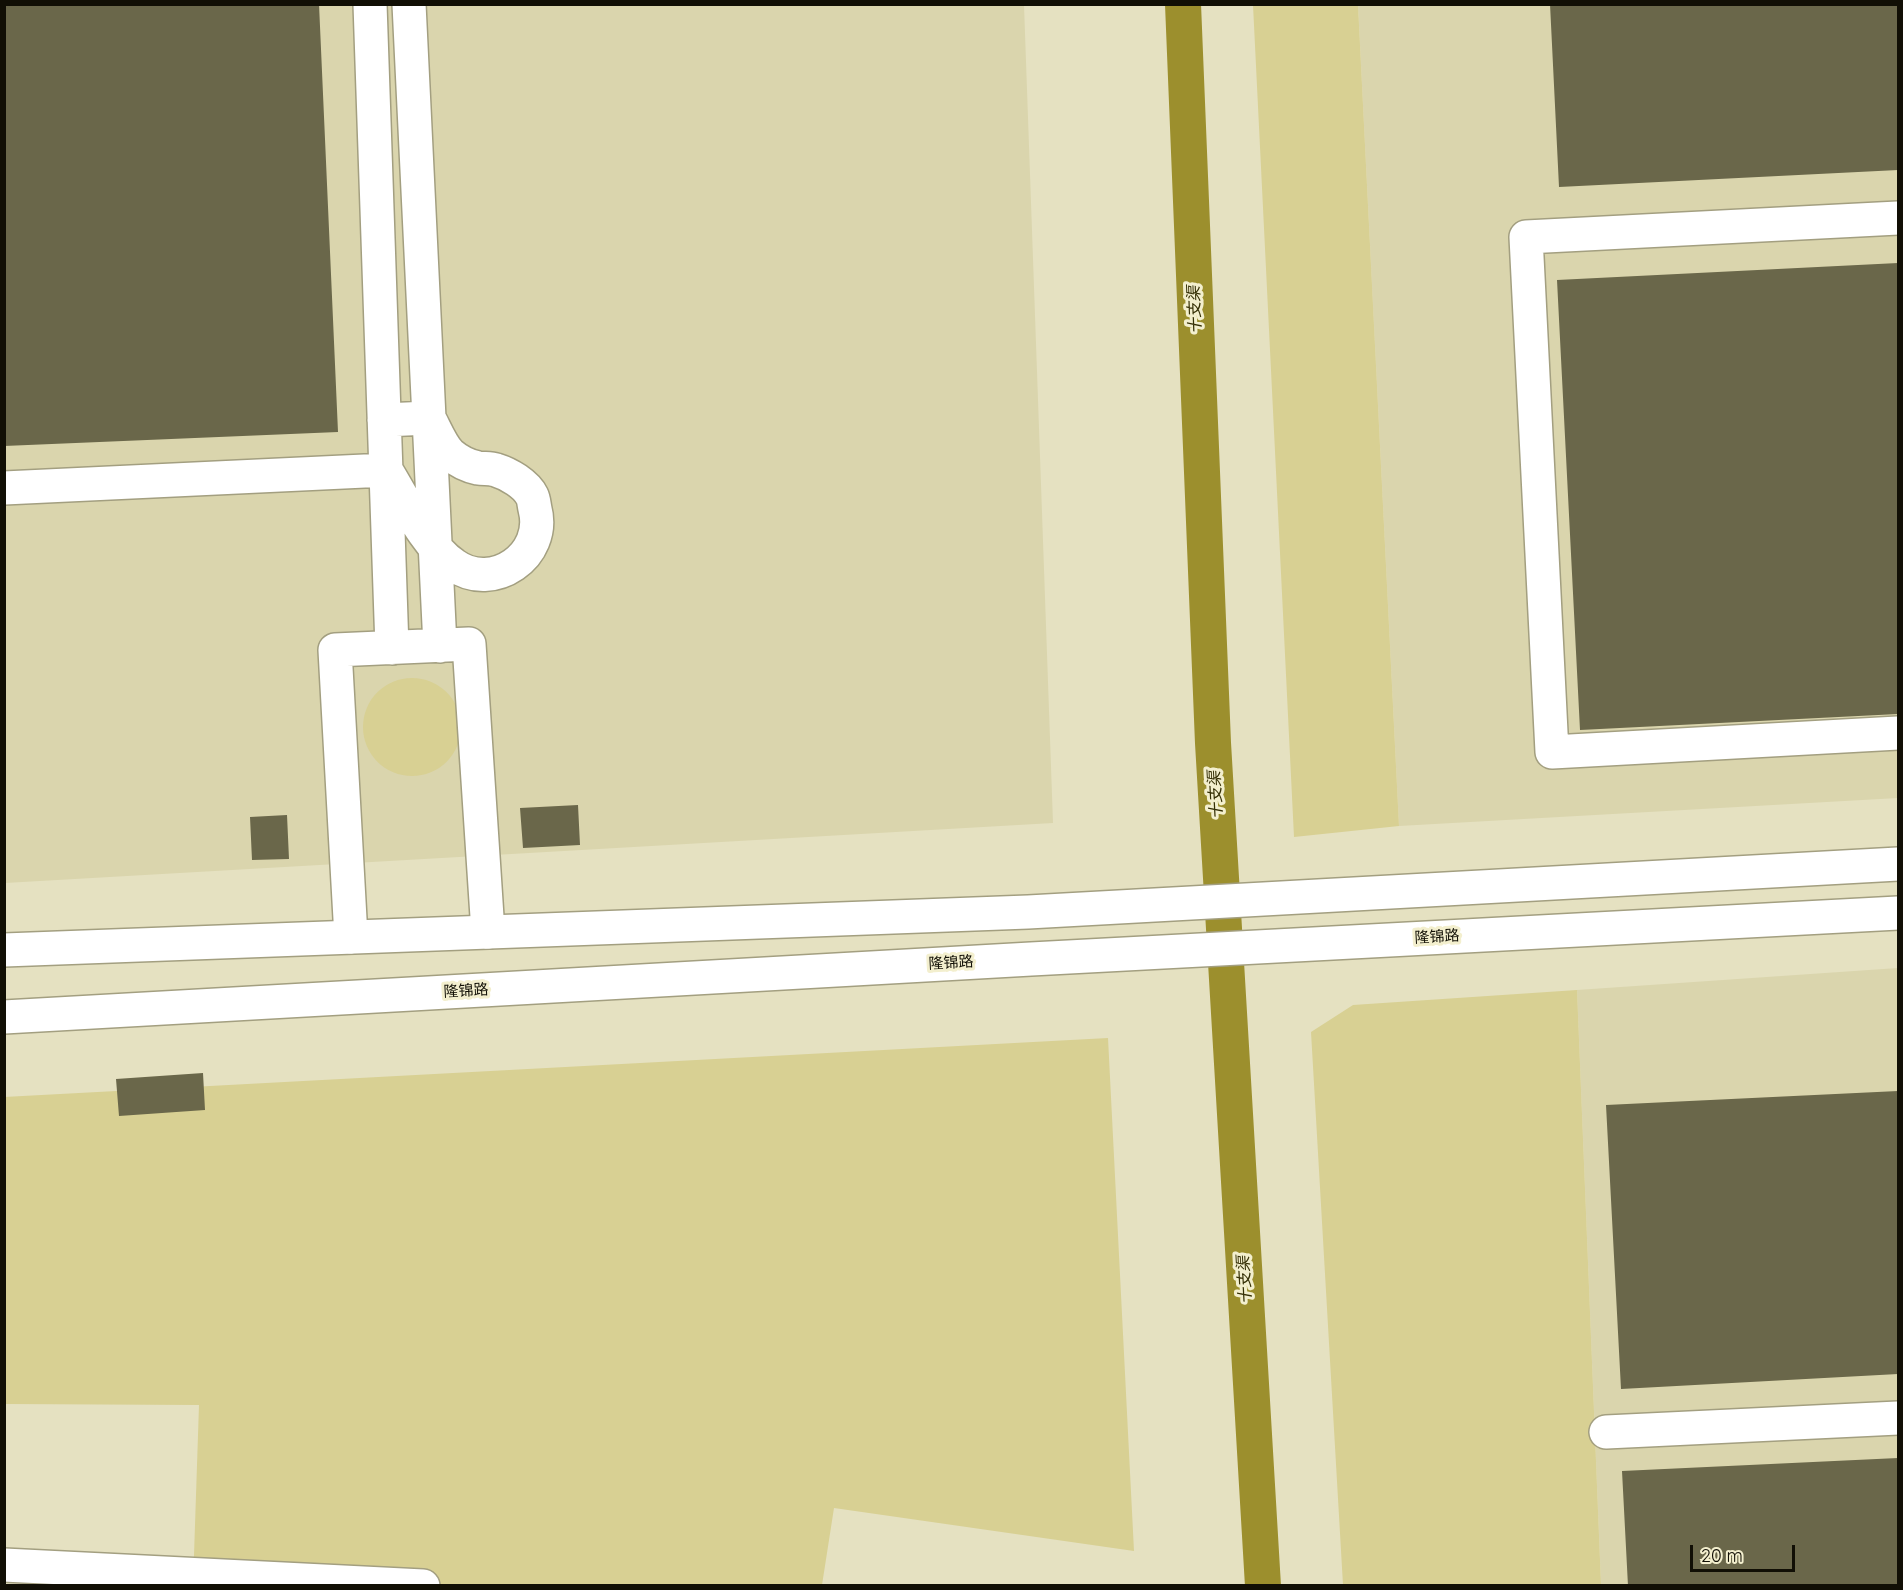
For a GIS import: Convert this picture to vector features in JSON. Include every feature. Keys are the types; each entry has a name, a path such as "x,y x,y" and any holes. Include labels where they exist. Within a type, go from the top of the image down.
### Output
{"main road":[{"path":"370,4 392,648"},
{"path":"409,4 440,646"},
{"path":"1899,218 1526,237 1552,753 1899,733"},
{"path":"384,420 429,418"},
{"path":"386,470 435,550 455,566 474,575 490,575 508,569 525,555 535,539 537,516 532,496 520,482 495,470 476,468 448,453 429,418"},
{"path":"4,488 386,470"},
{"path":"351,937 335,650 469,644 488,932"},
{"path":"4,950 1028,912 1899,864"},
{"name":"隆锦路","path":"4,1017 1899,913"},
{"path":"1606,1432 1899,1418"},
{"path":"4,1566 423,1586"}],"shaded area":[{"path":"5,5 1024,5 1053,823 5,883"},
{"path":"1253,5 1358,5 1399,826 1294,837"},
{"path":"1358,5 1898,5 1898,798 1399,826"},
{"path":"412,678 431,682 447,692 457,708 461,727 457,746 447,762 431,772 412,776 393,772 377,762 367,746 363,727 367,708 377,692 393,682"},
{"path":"1898,968 1898,1585 1601,1585 1577,990"},
{"path":"1577,990 1601,1585 1343,1585 1311,1032 1353,1005"},
{"path":"1108,1038 1134,1551 834,1508 822,1585 193,1585 199,1405 5,1404 4,1097"}],"building":[{"path":"4,4 319,4 338,432 4,446"},
{"path":"1550,4 1898,4 1898,170 1559,187"},
{"path":"1898,263 1898,714 1580,730 1557,280"},
{"path":"578,805 580,845 523,848 520,808"},
{"path":"287,815 289,859 252,860 250,817"},
{"path":"203,1073 205,1110 119,1116 116,1079"},
{"path":"1898,1091 1898,1374 1621,1389 1606,1105"},
{"path":"1898,1458 1898,1586 1628,1586 1622,1471"}],"waterway":[{"name":"十支渠","path":"1183,4 1213,743 1263,1586"}]}
